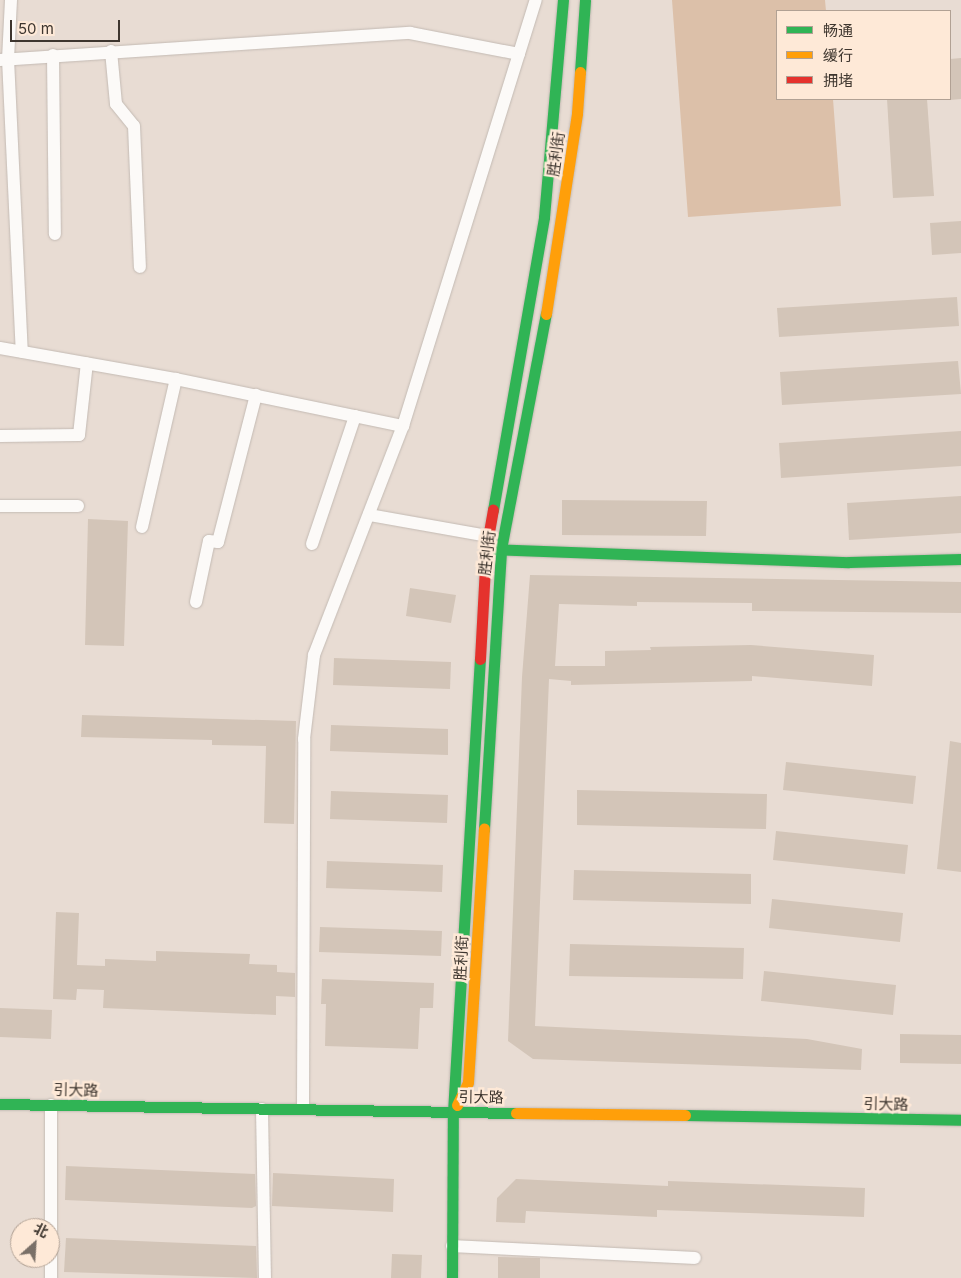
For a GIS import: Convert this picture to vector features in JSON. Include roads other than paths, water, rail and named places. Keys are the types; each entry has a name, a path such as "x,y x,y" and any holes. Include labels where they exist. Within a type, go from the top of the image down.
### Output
{"street":[{"path":"11,0 4,59 22,352"},
{"path":"303,1110 304,739 314,655 403,426 536,0"},
{"name":"胜利街","path":"452,1278 453,1112 486,549 544,216 563,0"},
{"name":"胜利街","path":"453,1112 468,1082 500,550 556,257 577,113 585,0"},
{"path":"4,59 410,32 520,54"},
{"path":"111,51 116,104 134,126 140,266"},
{"path":"53,55 55,234"},
{"path":"0,348 176,379 403,426"},
{"path":"0,436 79,435 87,363"},
{"path":"142,527 176,379"},
{"path":"196,602 209,541 218,542 256,395"},
{"path":"312,544 355,416"},
{"path":"0,506 78,506"},
{"path":"369,515 488,536"},
{"path":"486,549 849,562 961,559"},
{"name":"引大路","path":"0,1104 961,1120"},
{"path":"51,1278 52,1105"},
{"path":"262,1109 265,1278"},
{"path":"452,1246 695,1258"}]}
